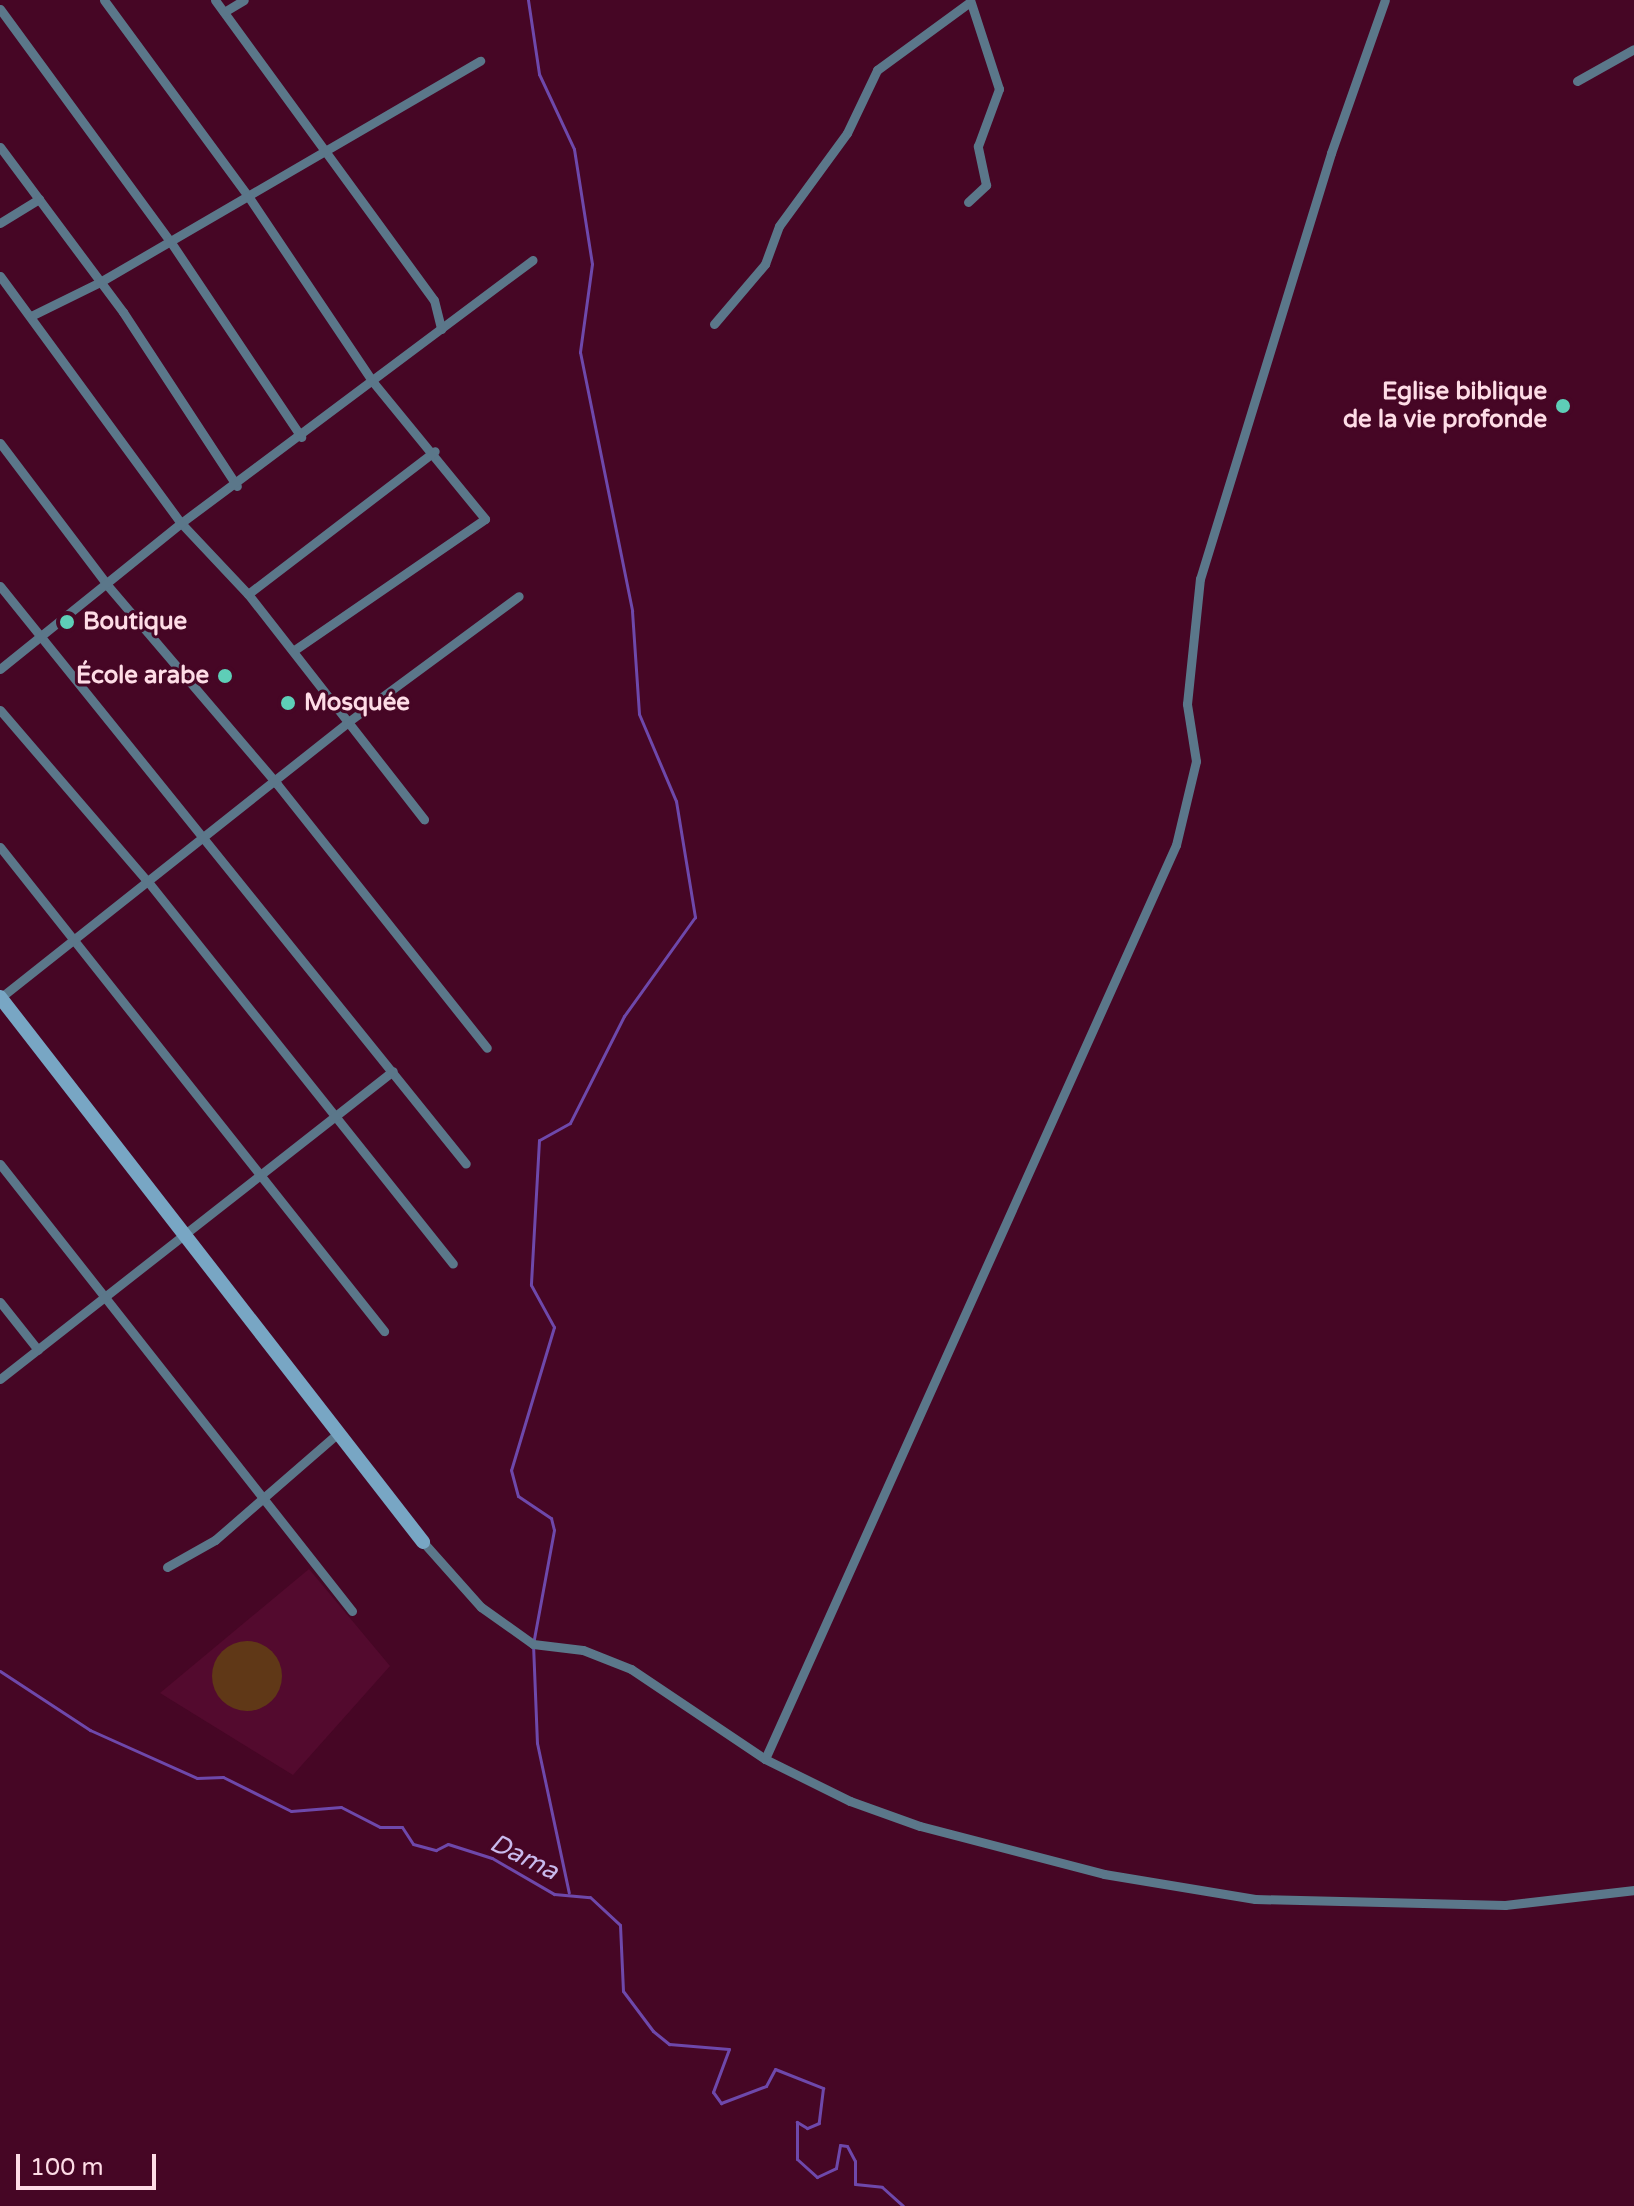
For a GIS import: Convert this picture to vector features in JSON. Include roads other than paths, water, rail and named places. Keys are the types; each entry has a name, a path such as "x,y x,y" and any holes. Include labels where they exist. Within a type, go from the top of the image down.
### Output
{"street":[{"path":"104,0 248,196 373,382 435,451 485,519 293,651"},
{"path":"215,0 434,300 441,329"},
{"path":"224,12 244,0"},
{"path":"765,1759 1176,845 1196,761 1187,704 1200,579 1331,153 1385,0"},
{"path":"714,324 765,264 779,226 847,133 877,70 970,1 999,89 978,146 986,185 968,202"},
{"path":"0,9 170,241 301,437"},
{"path":"1577,81 1634,49"},
{"path":"31,316 100,282 480,61"},
{"path":"0,147 100,282 237,486"},
{"path":"0,223 39,199"},
{"path":"0,669 108,586 181,523 237,486 532,260"},
{"path":"0,276 181,523 248,594 424,819"},
{"path":"0,443 108,586 277,784 487,1048"},
{"path":"248,594 435,451"},
{"path":"0,586 39,638 208,837 466,1164"},
{"path":"519,596 348,722 277,784 0,998 423,1542 481,1607 533,1644 583,1650 645,1676 765,1759 890,1817 1166,1886 1204,1886 1255,1899 1476,1905 1634,1890"},
{"path":"0,710 149,883 453,1264"},
{"path":"0,847 77,939 384,1331"},
{"path":"0,1379 393,1071"},
{"path":"0,1164 352,1611"},
{"path":"0,1302 38,1350"},
{"path":"167,1567 201,1550 265,1500 338,1433"}],"waterway":[{"path":"528,0 539,74 574,149 592,264 580,352 632,611 639,714 676,801 695,917 624,1016 570,1123 539,1140 531,1285 554,1327 511,1470 518,1496 551,1518 554,1530 533,1644 537,1743 569,1893"},
{"name":"Dama","path":"0,1671 90,1730 197,1778 223,1777 291,1811 341,1807 380,1827 402,1827 413,1844 436,1850 448,1844 492,1858 554,1894 590,1897 620,1925 623,1991 653,2031 669,2044 729,2049 713,2092 721,2103 766,2086 775,2069 823,2088 819,2123 807,2128 797,2122 797,2159 817,2177 836,2168 840,2145 847,2146 855,2161 855,2184 882,2187 903,2206"}],"place":[{"name":"Eglise biblique de la vie profonde","path":"1563,406"},
{"name":"Boutique","path":"67,622"},
{"name":"École arabe","path":"225,676"},
{"name":"Mosquée","path":"288,703"}]}
